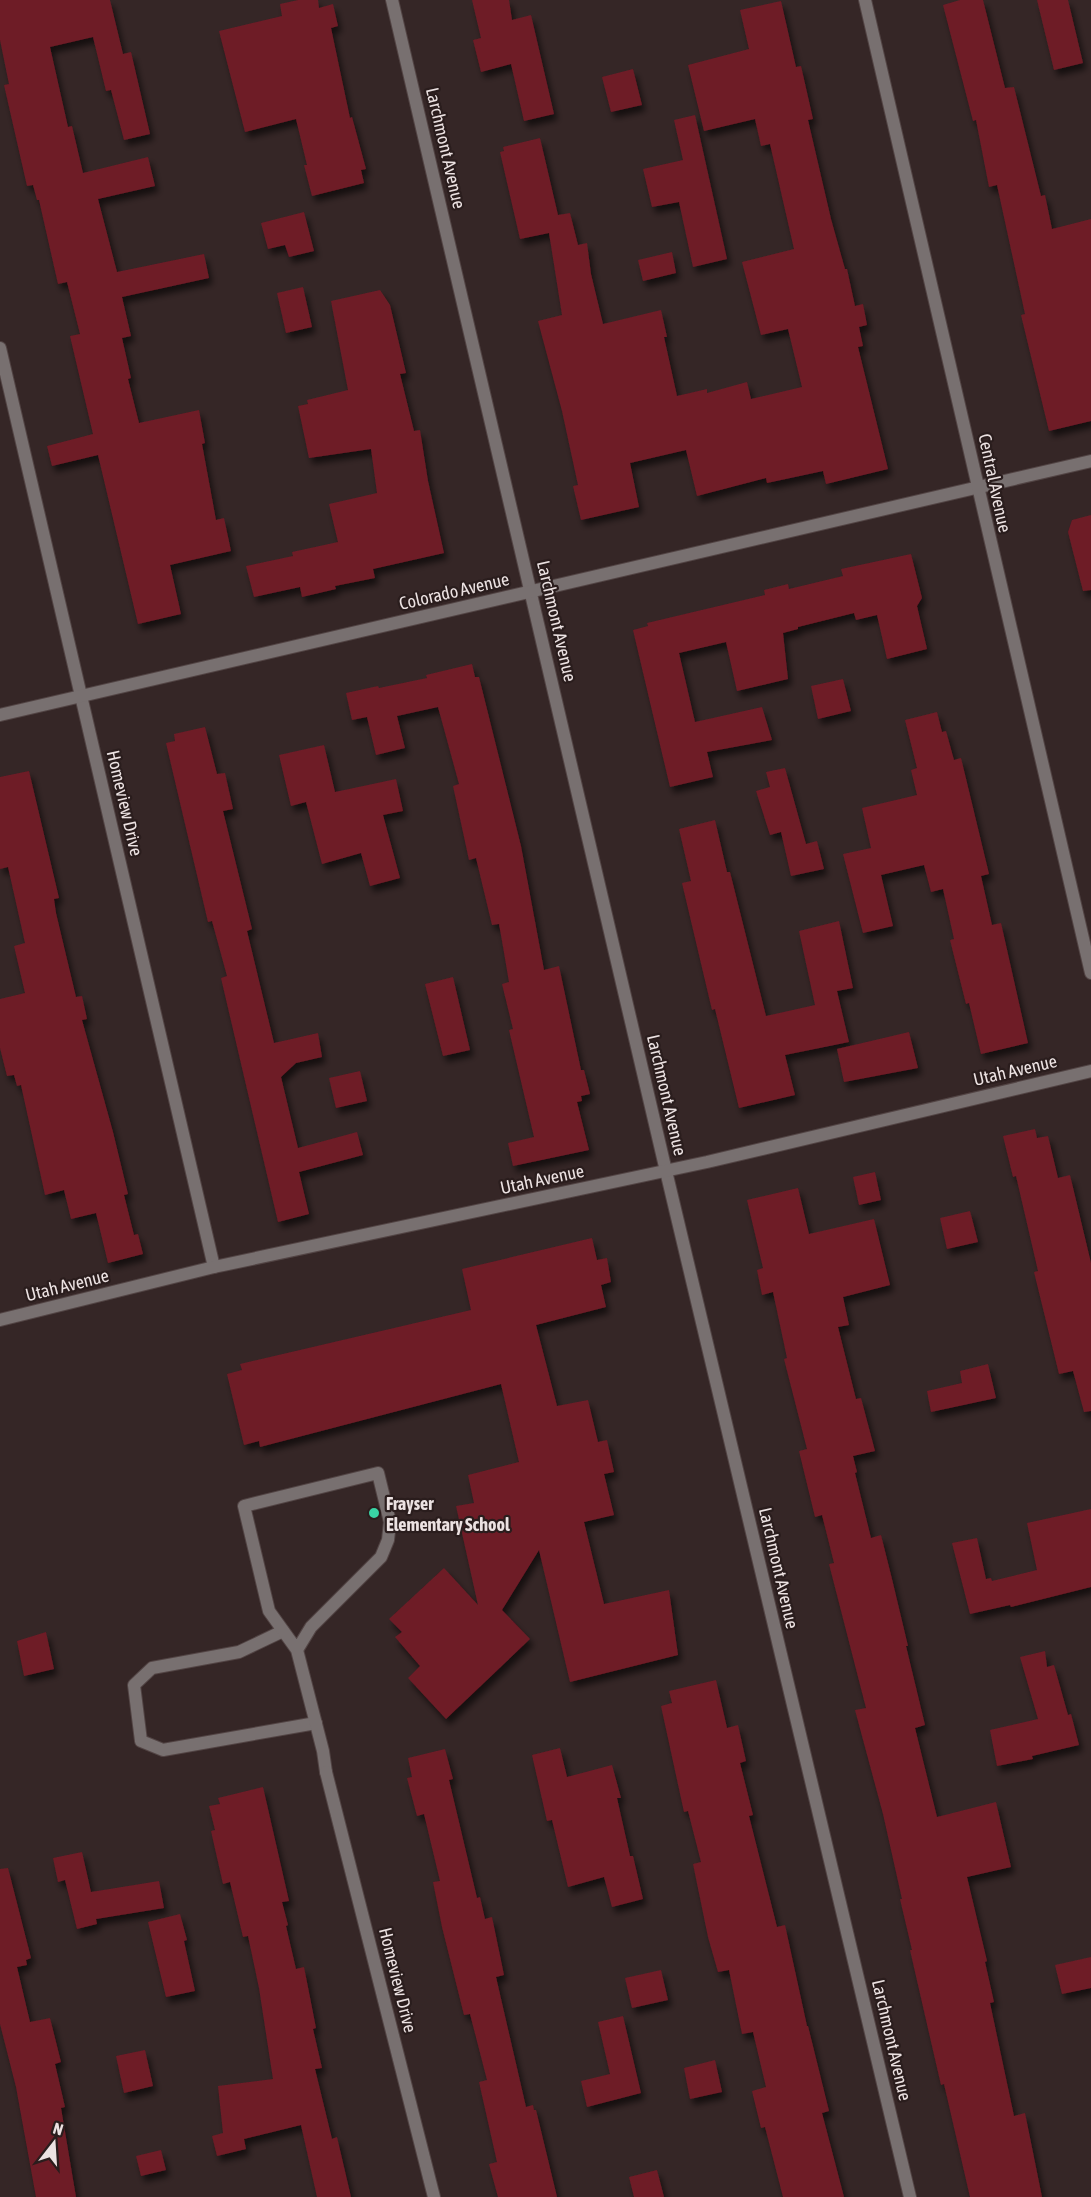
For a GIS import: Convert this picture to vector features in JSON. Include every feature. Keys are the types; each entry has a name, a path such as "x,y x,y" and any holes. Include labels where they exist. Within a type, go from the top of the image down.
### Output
{"street":[{"name":"Larchmont Avenue","path":"392,0 666,1171 910,2197"},
{"name":"Central Avenue","path":"865,0 1091,973"},
{"name":"Homeview Drive","path":"0,348 214,1267"},
{"name":"Colorado Avenue","path":"0,715 1091,461"},
{"name":"Utah Avenue","path":"0,1320 214,1267 666,1171 1091,1071"},
{"path":"378,1473 390,1522 388,1540 381,1557 311,1627 297,1650 269,1611 244,1506 378,1473"},
{"path":"283,1631 239,1652 152,1668 134,1685 141,1741 163,1750 316,1723"},
{"name":"Homeview Drive","path":"297,1650 434,2197"}],"building":[{"path":"0,0 110,0 123,54 131,52 150,134 124,140 111,90 106,91 93,37 50,47 68,127 72,126 83,173 148,157 155,186 98,199 117,272 204,254 209,278 122,297 131,336 122,338 131,378 128,379 139,423 199,410 205,443 202,444 216,520 224,518 231,551 170,565 181,614 138,624 98,455 52,466 47,446 93,434 70,336 80,334 67,282 58,284 39,200 37,200 33,185 27,186 4,85 9,84 0,40"},
{"path":"298,0 318,0 319,8 333,4 338,26 331,28 350,118 352,117 366,169 361,170 364,183 312,196 296,119 245,132 219,31 282,16 280,4"},
{"path":"472,0 509,0 512,20 531,15 554,114 524,121 511,64 481,72 473,40 481,38"},
{"path":"960,0 983,0 1005,88 1014,87 1041,196 1045,195 1052,229 1091,219 1091,421 1049,431 1021,315 1025,314 997,185 989,187 976,120 973,121 943,5"},
{"path":"1037,0 1068,0 1083,63 1054,70"},
{"path":"781,1 796,67 801,66 813,119 808,120 831,219 845,269 847,269 855,306 863,304 867,325 859,327 863,346 858,347 888,469 826,484 823,471 767,483 766,478 697,496 686,450 630,463 639,507 581,520 573,486 578,485 562,411 538,321 562,315 549,233 520,239 500,152 504,151 503,147 540,138 558,215 570,213 578,245 587,243 591,274 603,324 661,310 667,337 664,337 677,396 707,389 707,393 747,382 751,399 802,387 788,329 761,335 742,262 794,249 770,144 761,146 755,119 704,131 688,65 749,49 740,10"},
{"path":"633,69 642,105 611,112 602,77"},
{"path":"695,115 727,259 693,267 679,202 652,207 643,169 683,160 674,120"},
{"path":"304,212 314,251 289,257 285,245 268,249 261,223"},
{"path":"672,252 676,273 643,281 638,260"},
{"path":"303,287 312,327 286,333 277,293"},
{"path":"380,290 390,305 406,373 400,374 414,431 420,430 428,481 444,553 373,569 375,578 335,586 336,589 302,597 300,587 254,597 246,566 293,556 292,552 338,542 329,504 377,493 371,449 309,458 298,406 308,404 307,400 348,390 331,301"},
{"path":"1091,515 1091,590 1083,591 1068,532 1072,520"},
{"path":"911,554 922,598 917,606 927,649 887,659 877,615 856,620 854,613 783,633 788,679 737,691 726,642 679,653 695,722 762,707 772,740 707,752 713,777 670,787 633,630 648,626 647,623 765,595 764,590 788,584 789,589 843,576 841,569"},
{"path":"472,664 475,677 479,677 521,846 544,970 559,966 581,1070 584,1070 590,1094 581,1096 582,1101 577,1102 589,1150 513,1166 508,1143 534,1137 509,1030 513,1029 502,984 509,982 499,924 492,925 476,858 469,860 453,786 459,784 438,707 397,716 405,748 376,755 367,717 352,720 346,693 427,678 426,675"},
{"path":"843,679 851,711 818,719 811,686"},
{"path":"937,712 942,732 946,731 954,760 961,758 989,874 981,876 992,925 1001,923 1028,1043 981,1054 969,1003 966,1004 950,940 954,939 943,889 931,892 924,865 881,875 893,926 863,933 843,854 871,848 862,808 917,795 911,770 917,768 905,720"},
{"path":"205,727 217,774 225,773 233,809 223,811 252,929 247,931 274,1043 318,1033 322,1057 296,1063 281,1077 298,1148 357,1132 363,1155 299,1172 309,1214 278,1222 221,978 227,976 212,921 208,922 166,743 175,741 174,734"},
{"path":"324,745 335,792 396,779 403,811 383,815 400,878 370,886 361,853 322,864 306,802 291,806 279,755"},
{"path":"785,768 806,844 817,841 824,869 791,876 781,832 770,835 756,791 770,787 766,772"},
{"path":"29,771 59,898 54,899 56,913 76,997 82,996 87,1019 82,1020 128,1194 124,1195 134,1235 138,1234 143,1254 108,1263 96,1213 71,1219 64,1190 45,1195 21,1085 17,1086 14,1075 7,1076 0,1048 0,999 25,993 14,946 25,943 8,867 0,869 0,777"},
{"path":"715,820 766,1016 815,1005 799,931 839,921 853,988 837,991 849,1042 785,1055 795,1095 739,1108 715,1009 712,1010 682,883 691,881 679,829"},
{"path":"453,977 470,1050 443,1056 425,984"},
{"path":"909,1032 918,1068 844,1082 837,1049"},
{"path":"360,1071 367,1101 336,1108 329,1078"},
{"path":"1035,1129 1037,1138 1048,1136 1058,1178 1070,1175 1091,1263 1091,1411 1084,1412 1073,1371 1059,1374 1034,1272 1038,1271 1016,1176 1013,1177 1003,1136"},
{"path":"875,1172 881,1200 859,1205 853,1177"},
{"path":"798,1188 809,1234 874,1219 890,1285 843,1297 849,1325 838,1327 856,1399 861,1398 875,1451 853,1456 857,1472 855,1473 871,1538 881,1535 908,1646 906,1646 925,1725 915,1728 937,1817 996,1802 1011,1867 967,1877 987,1961 985,1962 994,2002 990,2003 1014,2116 1025,2113 1042,2197 970,2197 944,2084 941,2085 910,1950 912,1950 900,1899 902,1899 883,1814 855,1710 866,1708 829,1564 834,1563 822,1515 815,1517 799,1451 807,1449 784,1359 787,1358 773,1292 762,1295 757,1270 763,1268 747,1200"},
{"path":"970,1211 978,1242 947,1249 940,1218"},
{"name":"Frayser Elementary School","path":"592,1238 597,1260 607,1258 611,1282 601,1285 606,1307 536,1325 557,1406 588,1400 598,1442 607,1440 614,1472 604,1474 614,1515 584,1522 604,1604 669,1590 678,1655 570,1682 539,1550 502,1610 530,1639 446,1719 408,1678 420,1666 395,1637 402,1632 389,1619 444,1568 478,1605 456,1506 474,1503 468,1475 519,1462 501,1384 260,1447 259,1441 244,1445 227,1374 242,1370 240,1364 471,1310 462,1269"},
{"path":"988,1364 996,1398 931,1412 927,1391 962,1383 960,1371"},
{"path":"1091,1509 1091,1587 1011,1607 1010,1605 970,1614 952,1543 977,1538 986,1579 991,1578 992,1581 1037,1570 1027,1523"},
{"path":"46,1632 54,1669 24,1676 17,1641"},
{"path":"1045,1651 1047,1667 1054,1665 1079,1745 1032,1756 1033,1759 997,1766 990,1730 1038,1719 1020,1657"},
{"path":"716,1680 727,1728 738,1725 746,1761 740,1763 753,1815 749,1816 777,1927 785,1925 807,2026 829,2111 822,2113 844,2197 783,2197 765,2127 761,2128 752,2091 766,2087 753,2032 742,2034 729,1970 718,1972 708,1937 693,1864 701,1862 688,1811 684,1812 661,1706 672,1703 669,1691"},
{"path":"560,1748 567,1777 612,1765 621,1798 617,1798 630,1856 633,1856 643,1899 612,1907 604,1877 568,1887 552,1820 547,1821 532,1755"},
{"path":"445,1749 453,1779 449,1780 477,1898 480,1897 485,1919 492,1917 504,1975 496,1977 526,2107 533,2105 536,2110 557,2197 498,2197 489,2164 497,2162 479,2082 487,2080 470,2014 464,2015 442,1927 433,1882 440,1881 424,1814 417,1816 407,1778 412,1777 408,1758"},
{"path":"263,1787 289,1901 282,1902 288,1925 286,1926 296,1969 304,1967 316,2028 313,2029 322,2068 315,2069 332,2139 337,2137 351,2197 317,2197 301,2125 244,2139 246,2149 217,2156 212,2136 223,2133 218,2086 273,2079 259,1988 248,1936 243,1937 230,1882 223,1884 211,1831 215,1830 209,1806 220,1804 218,1798"},
{"path":"82,1852 91,1892 159,1881 164,1908 96,1919 97,1924 77,1929 65,1880 58,1882 53,1858"},
{"path":"8,1868 31,1958 26,1960 27,1965 17,1967 30,2022 50,2018 61,2062 55,2064 65,2107 61,2108 76,2197 36,2197 16,2087 0,2024 0,1869"},
{"path":"180,1914 187,1940 184,1941 195,1991 166,1997 148,1922"},
{"path":"1091,1957 1091,1988 1062,1994 1055,1965"},
{"path":"661,1970 668,2000 632,2008 625,1978"},
{"path":"623,2016 641,2093 587,2107 581,2081 610,2074 598,2022"},
{"path":"145,2050 153,2086 124,2093 116,2056"},
{"path":"715,2060 722,2092 690,2099 684,2068"},
{"path":"161,2150 166,2170 141,2176 136,2156"},
{"path":"657,2170 664,2197 634,2197 629,2177"}],"place":[{"name":"Frayser Elementary School","path":"374,1513"}]}
